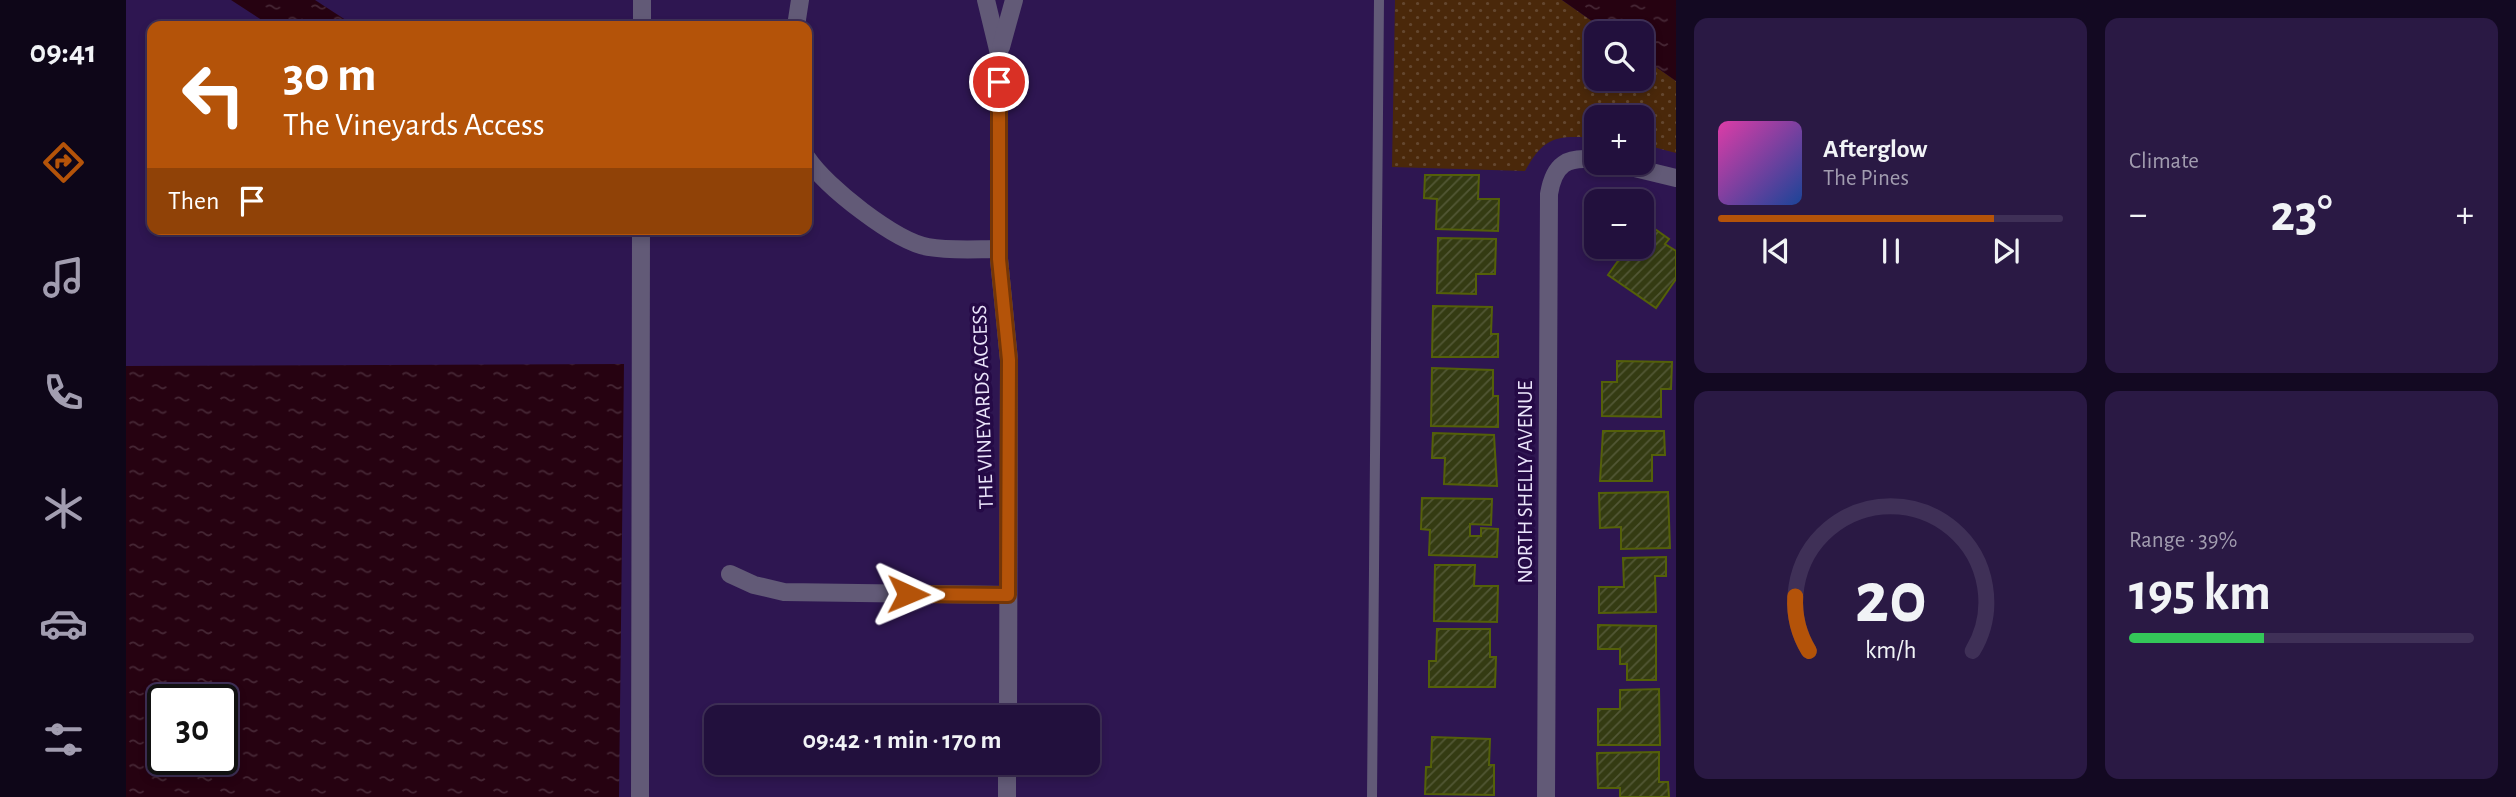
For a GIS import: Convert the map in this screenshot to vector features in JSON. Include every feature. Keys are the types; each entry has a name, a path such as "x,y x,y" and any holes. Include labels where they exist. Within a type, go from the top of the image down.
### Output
{"street":[{"path":"642,0 642,21"},
{"path":"797,21 800,0"},
{"name":"THE VINEYARDS ACCESS","path":"986,0 999,54 999,249 1009,360 1008,705"},
{"name":"THE VINEYARDS ACCESS","path":"999,54 1014,0"},
{"name":"NORTH SHELLY AVENUE","path":"1546,797 1549,194 1555,169 1565,160 1584,160"},
{"path":"812,164 839,195 910,241 946,249 999,249"},
{"path":"1654,173 1676,178"},
{"path":"640,797 641,235"},
{"path":"730,574 754,586 784,592 1008,595"},
{"path":"1007,775 1007,797"}],"lane":[{"path":"1372,797 1379,0"}],"shaded area":[{"path":"1395,0 1562,0 1592,21 1584,21 1584,91 1654,91 1654,65 1676,81 1676,153 1654,147 1654,105 1584,105 1584,138 1553,140 1539,151 1525,171 1392,167"}],"water":[{"path":"231,0 315,0 347,21 263,21"},
{"path":"1562,0 1676,0 1676,81 1654,65 1654,21 1592,21"},
{"path":"624,364 619,797 126,797 126,366"}],"building":[{"path":"1425,175 1479,175 1478,199 1499,199 1498,231 1436,229 1437,199 1424,198"},
{"path":"1654,228 1669,239 1665,244 1676,251 1676,279 1656,308 1608,275 1619,259 1654,259"},
{"path":"1438,238 1496,239 1495,274 1476,274 1476,294 1437,293"},
{"path":"1433,306 1492,307 1491,334 1498,334 1498,357 1432,357"},
{"path":"1617,361 1672,362 1671,389 1661,389 1661,417 1602,416 1602,382 1617,382"},
{"path":"1432,368 1493,370 1493,396 1498,396 1498,427 1431,426"},
{"path":"1603,431 1664,431 1665,455 1652,455 1652,481 1600,481"},
{"path":"1433,433 1494,435 1497,486 1444,484 1445,458 1432,458"},
{"path":"1668,492 1670,548 1621,549 1621,527 1600,528 1599,493"},
{"path":"1422,498 1492,499 1491,525 1470,524 1470,536 1481,536 1481,528 1498,529 1497,557 1429,555 1430,530 1421,529"},
{"path":"1666,557 1666,576 1655,576 1656,612 1599,613 1599,587 1624,587 1623,558"},
{"path":"1435,565 1475,565 1474,586 1498,586 1497,622 1434,621"},
{"path":"1598,625 1656,626 1656,680 1627,680 1627,664 1620,664 1620,649 1598,649"},
{"path":"1437,629 1490,629 1490,657 1496,657 1495,687 1429,687 1429,661 1436,661"},
{"path":"1659,689 1660,745 1598,745 1598,709 1620,709 1620,690"},
{"path":"1432,737 1490,739 1489,765 1494,765 1494,795 1425,794 1426,767 1431,767"},
{"path":"1659,752 1659,782 1668,782 1669,797 1620,797 1620,788 1598,788 1597,753"}],"route":[{"path":"908,594 1008,595 1009,360 999,259 999,82"}]}
